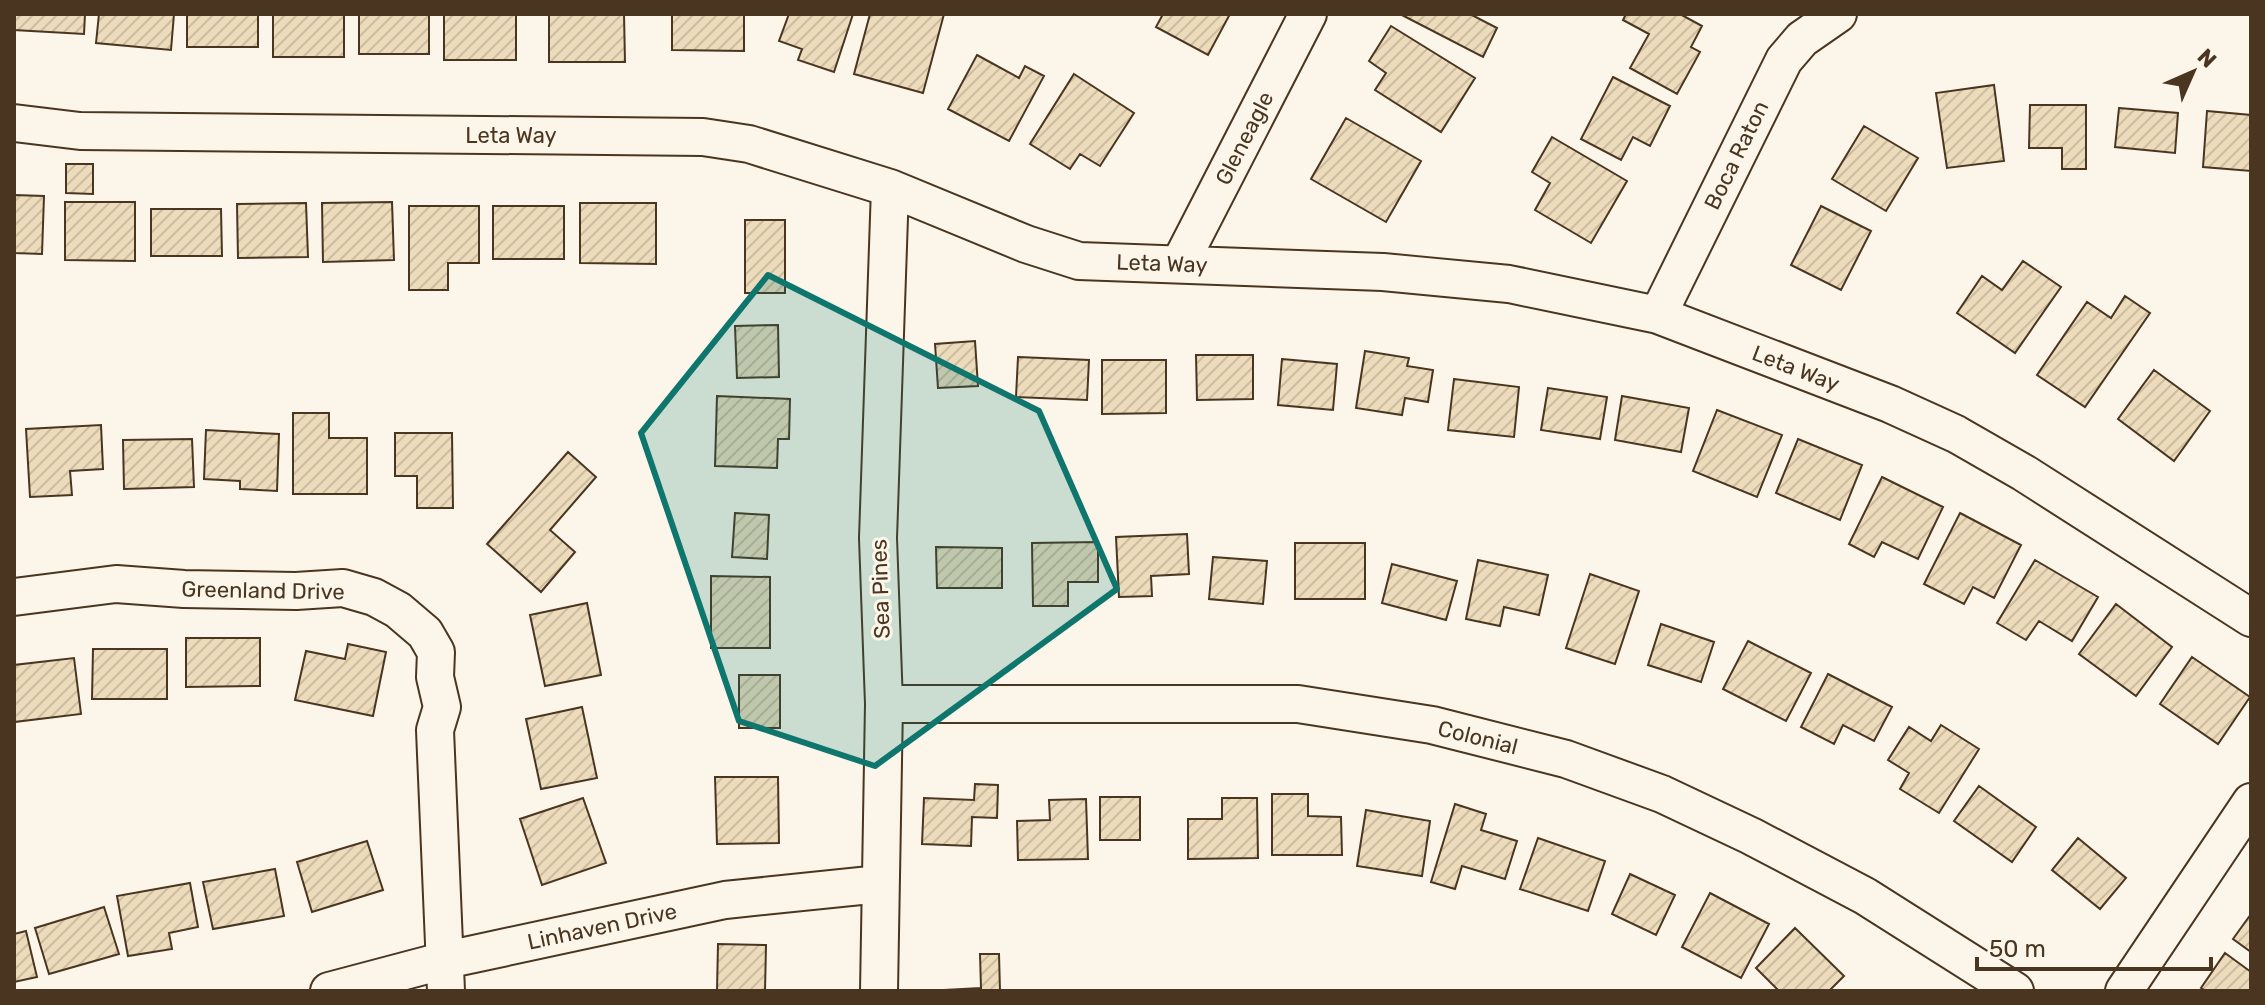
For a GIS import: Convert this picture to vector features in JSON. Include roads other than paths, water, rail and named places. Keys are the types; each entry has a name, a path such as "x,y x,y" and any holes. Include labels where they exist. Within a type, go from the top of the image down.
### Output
{"street":[{"name":"Gleneagle","path":"1180,263 1308,14"},
{"name":"Boca Raton","path":"1658,315 1784,60 1802,39 1838,14"},
{"name":"Leta Way","path":"14,123 80,131 703,137 749,144 890,188 1026,244 1079,261 1383,272 1509,284 1658,315 1890,404 1956,434 2024,473 2251,618"},
{"name":"Sea Pines","path":"879,991 884,704 878,538 890,188"},
{"name":"Greenland Drive","path":"14,597 116,584 248,591 343,588 374,597 398,610 425,633 436,652 435,677 442,707 435,730 439,877 446,976"},
{"name":"Colonial","path":"884,704 1298,704 1432,725 1566,759 1662,794 1751,836 1865,896 2015,991"},
{"path":"2124,991 2251,802"},
{"name":"Linhaven Drive","path":"329,991 446,976 725,900 880,884"}]}
